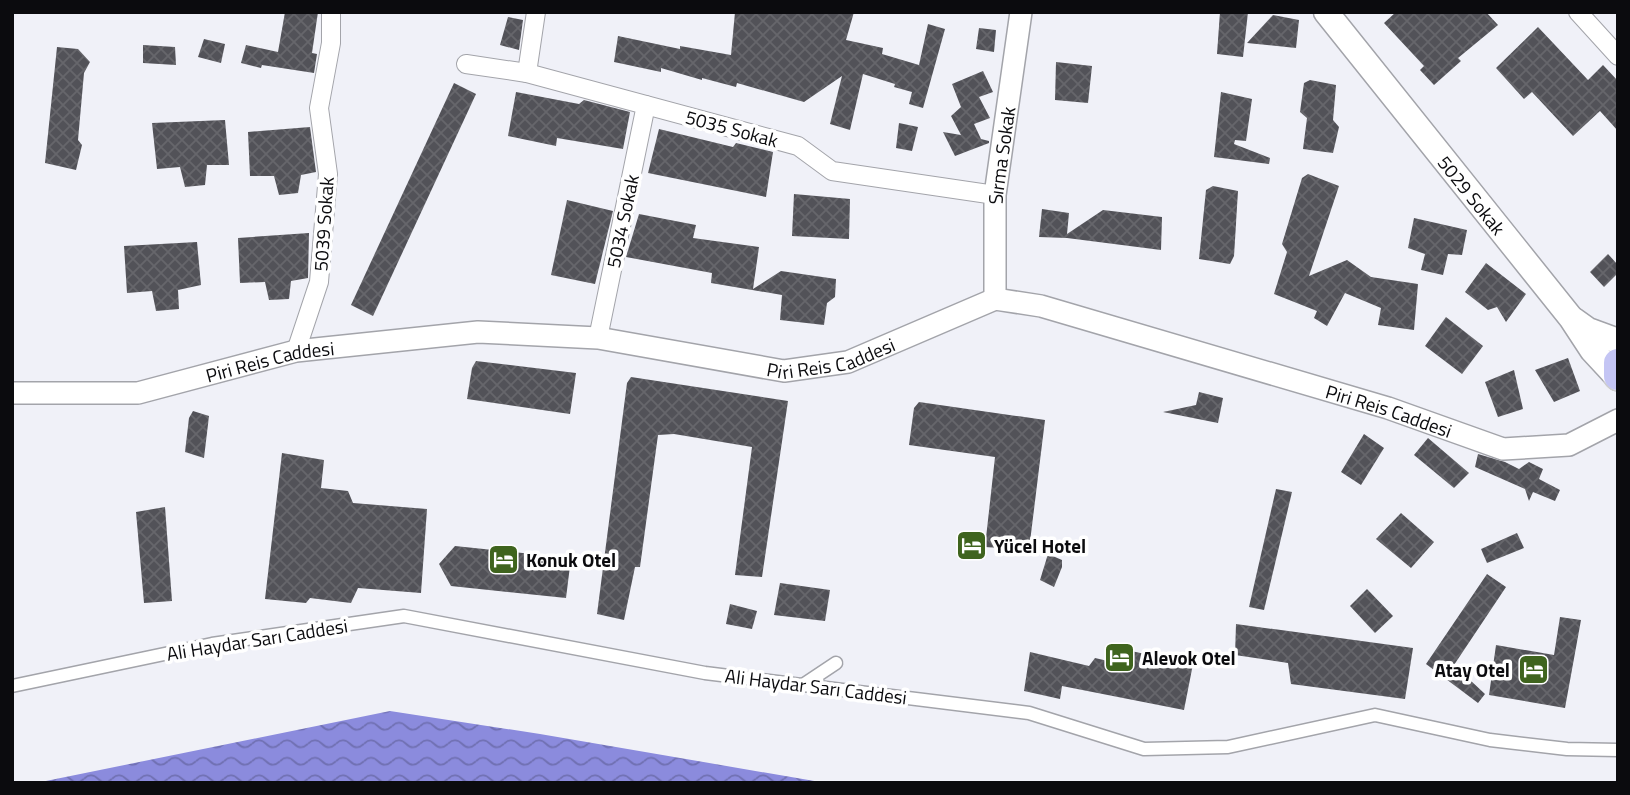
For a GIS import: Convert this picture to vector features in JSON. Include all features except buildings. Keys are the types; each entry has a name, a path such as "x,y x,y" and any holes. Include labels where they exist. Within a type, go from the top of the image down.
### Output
{"main road":[{"name":"5029 Sokak","path":"1326,12 1571,318 1592,350 1618,377"},
{"path":"1571,318 1588,330 1618,341"},
{"path":"1618,363 1618,377"}],"street":[{"name":"5039 Sokak","path":"296,351 319,282 328,174 319,108 331,43 331,12"},
{"path":"527,73 536,12"},
{"name":"Sırma Sokak","path":"995,299 995,195 1021,12"},
{"path":"1578,12 1618,56"},
{"name":"5035 Sokak","path":"466,64 527,73 798,146 832,171 995,195"},
{"name":"5034 Sokak","path":"598,338 646,104"},
{"name":"Piri Reis Caddesi","path":"12,393 138,393 296,351 478,332 598,338 783,371 848,362 995,299 1041,306 1388,408 1503,449 1569,445 1618,420"},
{"name":"Ali Haydar Sarı Caddesi","path":"12,685 212,644 404,616 705,673 1029,713 1144,749 1228,747 1375,715 1490,740 1567,750 1618,750"},
{"path":"803,685 836,663"}],"water":[{"path":"390,711 540,734 826,783 36,783"}],"place":[{"name":"Yücel Hotel","path":"971,545"},
{"name":"Konuk Otel","path":"503,559"},
{"name":"Alevok Otel","path":"1119,657"},
{"name":"Atay Otel","path":"1533,669"}]}
